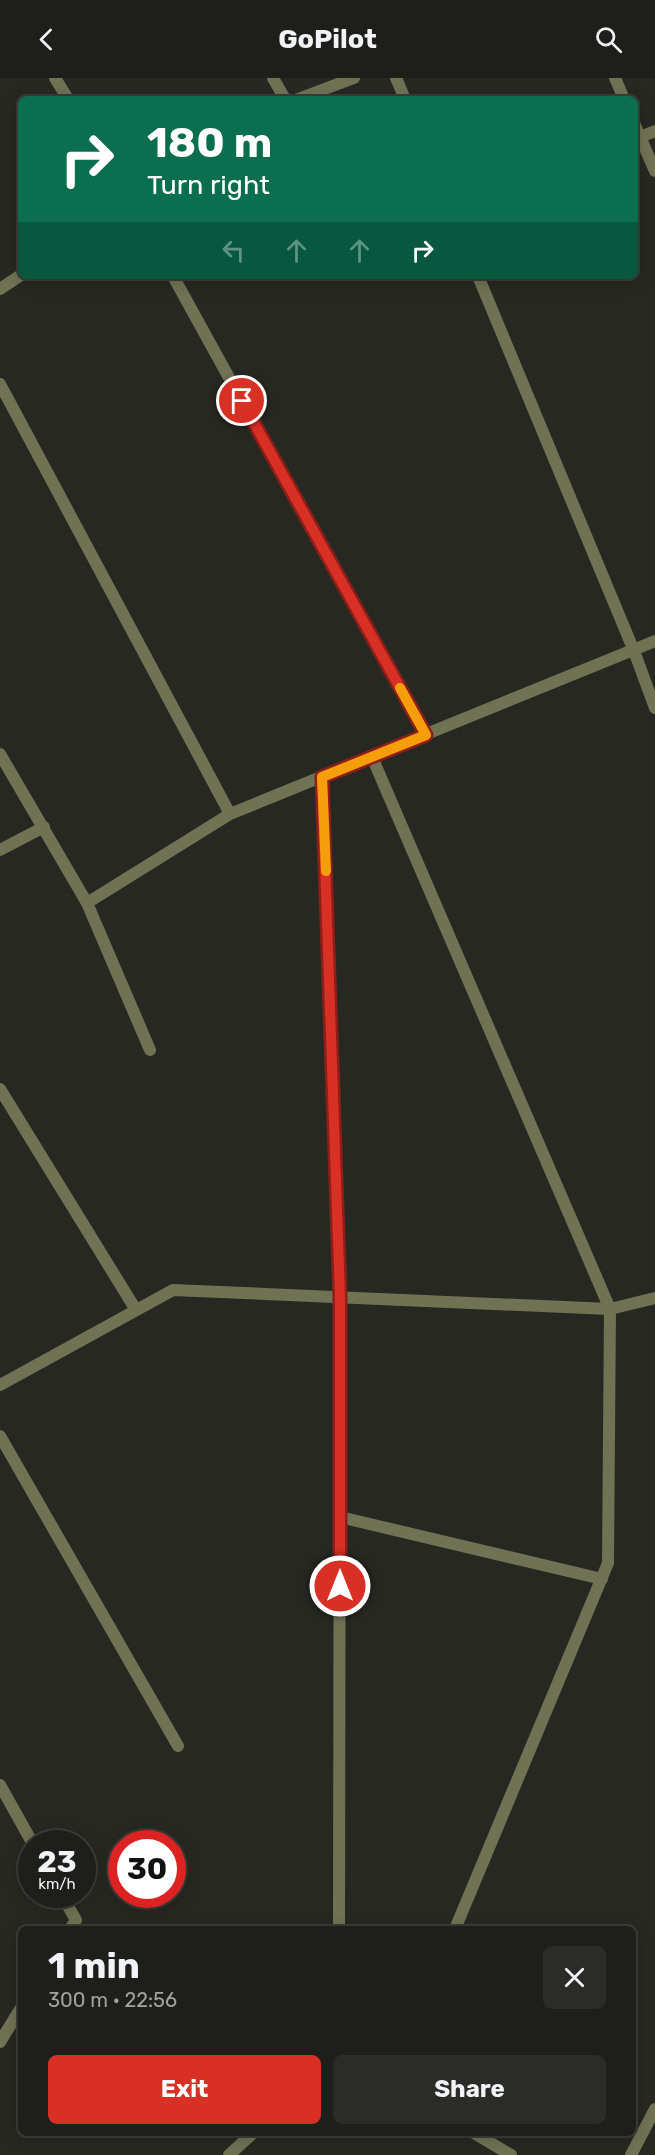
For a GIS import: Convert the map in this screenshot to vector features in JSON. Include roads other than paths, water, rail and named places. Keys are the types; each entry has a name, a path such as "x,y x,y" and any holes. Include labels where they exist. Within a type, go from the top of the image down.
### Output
{"street":[{"path":"55,78 66,96"},
{"path":"273,78 283,96"},
{"path":"306,96 354,78"},
{"path":"396,78 404,96"},
{"path":"615,78 623,96"},
{"path":"640,136 655,131"},
{"path":"638,132 655,171"},
{"path":"0,289 18,277"},
{"path":"175,279 426,735"},
{"path":"479,279 634,651 655,708"},
{"path":"0,384 230,814"},
{"path":"87,903 230,814 655,641"},
{"path":"0,754 87,903 150,1050"},
{"path":"372,757 610,1309 608,1563 456,1926"},
{"path":"322,777 340,1297 339,1926"},
{"path":"0,850 44,827"},
{"path":"0,1089 136,1310"},
{"path":"0,1385 172,1290 610,1309 655,1298"},
{"path":"0,1436 178,1746"},
{"path":"340,1517 602,1579"},
{"path":"0,1785 25,1830"},
{"path":"69,1908 76,1920 72,1926"},
{"path":"0,2042 18,2013"},
{"path":"631,2155 655,2109"},
{"path":"230,2155 250,2136"},
{"path":"479,2136 511,2155"}]}
